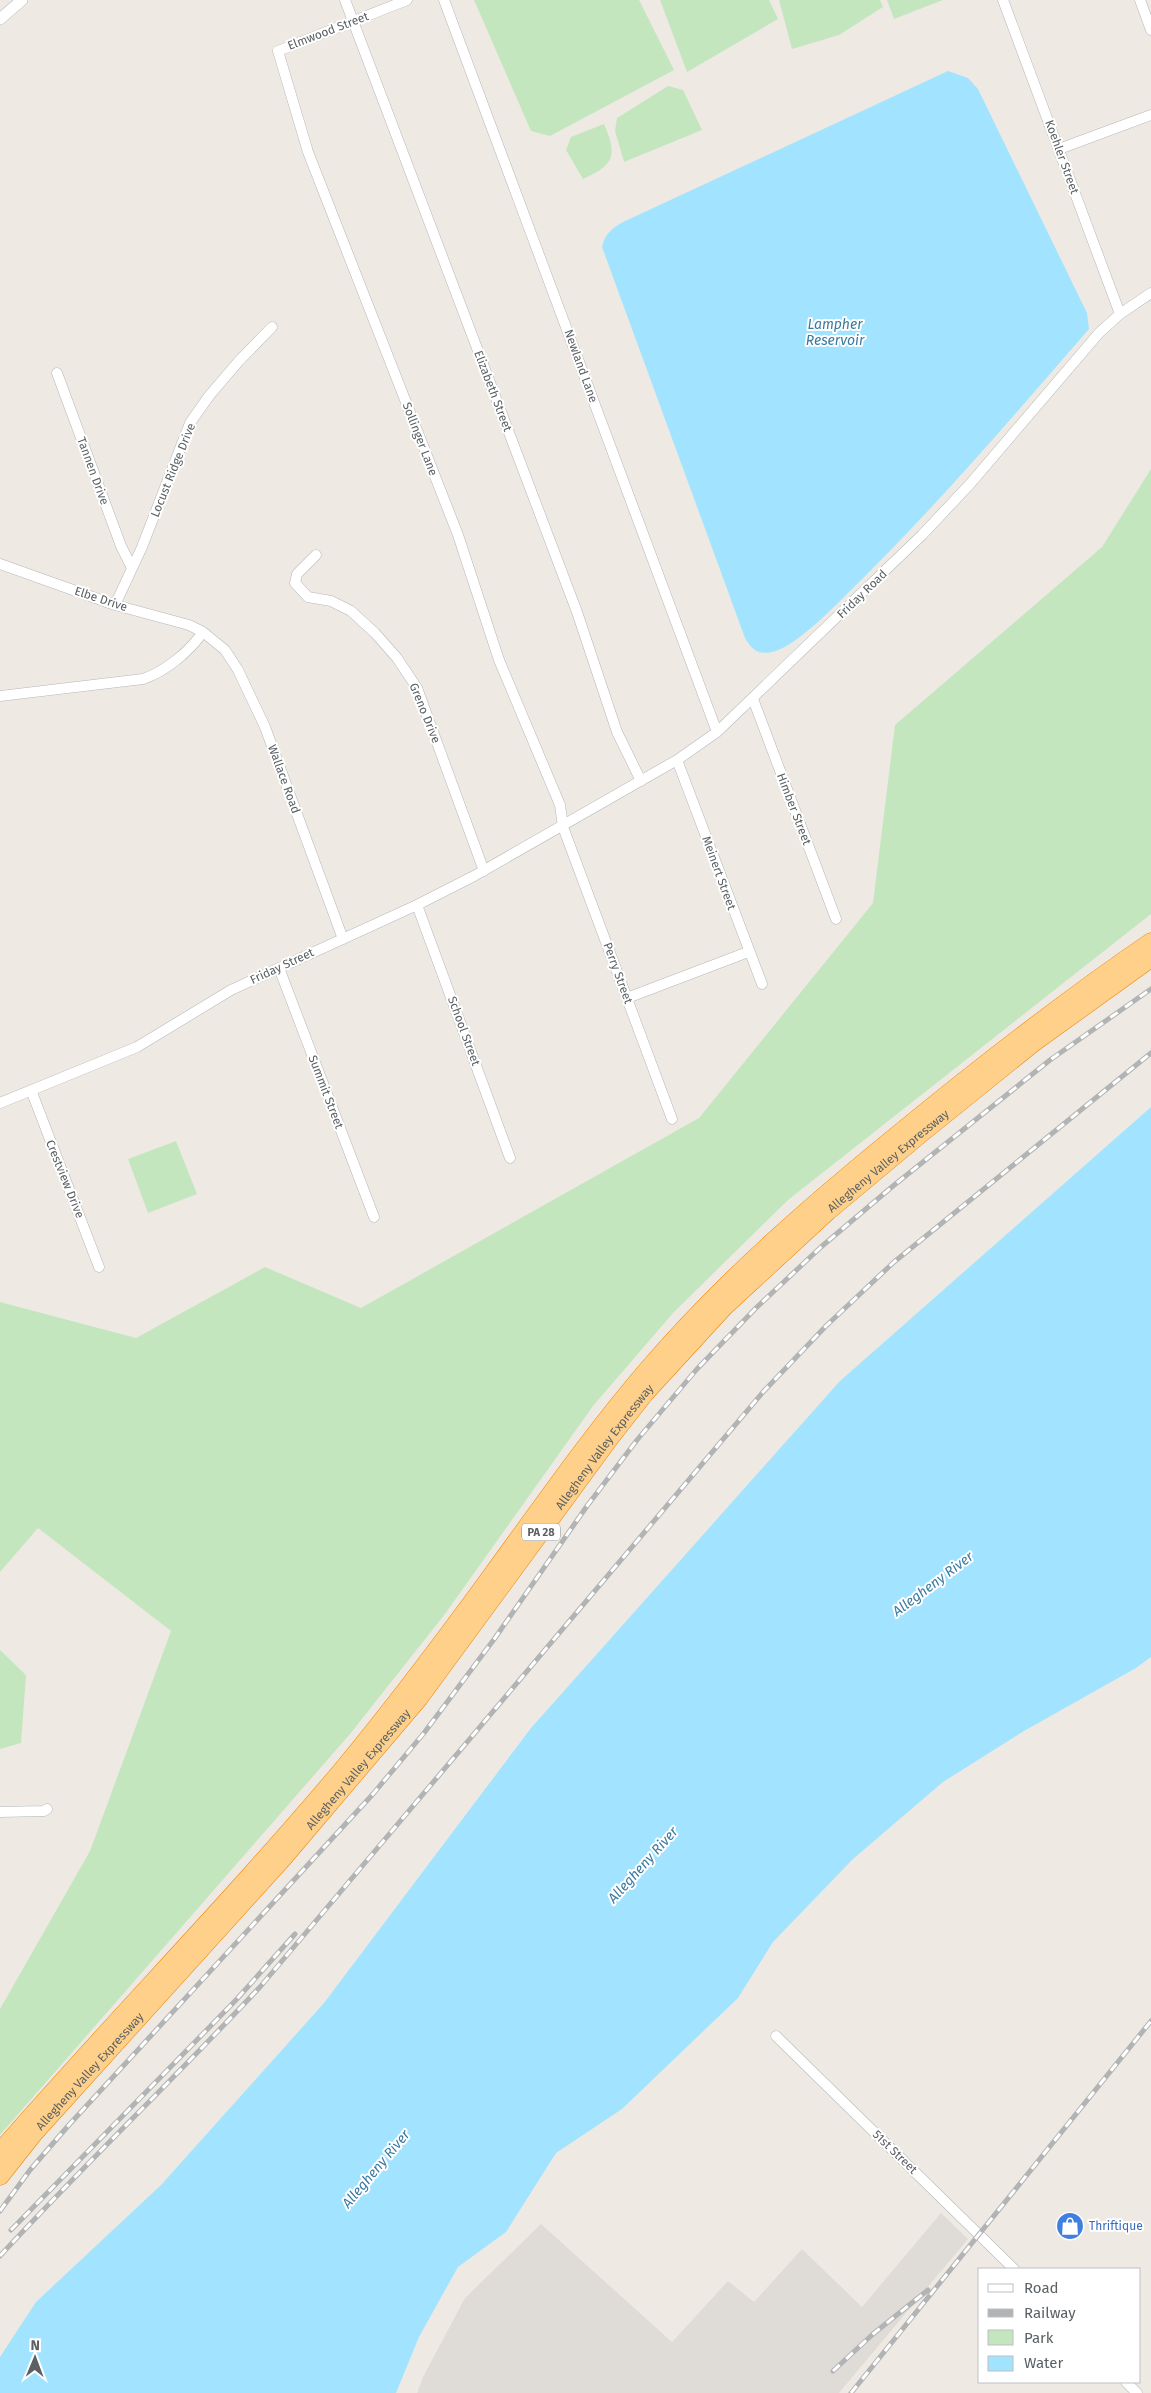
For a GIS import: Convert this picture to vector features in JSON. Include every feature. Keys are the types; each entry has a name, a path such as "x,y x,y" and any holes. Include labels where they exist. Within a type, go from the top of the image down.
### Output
{"highway":[{"name":"Allegheny Valley Expressway","path":"0,2152 285,1836 342,1770 428,1662 614,1409 687,1326 784,1229 864,1162 1018,1038 1151,942"},
{"name":"Allegheny Valley Expressway","path":"0,2176 34,2133 283,1858 419,1698 609,1438 645,1393 724,1307 828,1211 919,1135 1033,1043 1151,958"}],"street":[{"path":"0,19 22,0"},
{"name":"Elizabeth Street","path":"345,0 577,612 617,732 641,782"},
{"name":"Elmwood Street","path":"278,51 407,0"},
{"name":"Newland Lane","path":"444,0 718,732"},
{"name":"Koehler Street","path":"1003,0 1120,314"},
{"path":"1140,0 1151,30"},
{"name":"Sollinger Lane","path":"278,51 308,152 458,535 499,660 560,805 563,827"},
{"path":"1059,149 1151,115"},
{"name":"Friday Road","path":"563,827 677,760 718,732 922,535 970,484 1099,333 1120,314 1151,293"},
{"name":"Locust Ridge Drive","path":"115,604 142,548 190,422 238,362 272,327"},
{"name":"Tannen Drive","path":"57,373 121,546 132,568"},
{"name":"Greno Drive","path":"316,555 297,574 295,583 308,597 331,601 351,611 375,633 397,658 417,688 484,871"},
{"name":"Elbe Drive","path":"0,564 115,604 172,620 203,632"},
{"path":"0,696 143,679 164,669 193,644 203,632"},
{"name":"Wallace Road","path":"203,632 220,645 238,670 265,727 343,939"},
{"name":"Himber Street","path":"753,699 836,919"},
{"name":"Meinert Street","path":"677,760 748,952 762,984"},
{"name":"Friday Street","path":"0,1103 137,1047 204,1004 417,905 484,871 563,827"},
{"name":"Perry Street","path":"563,827 672,1119"},
{"name":"School Street","path":"417,905 510,1158"},
{"path":"627,998 748,952"},
{"name":"Summit Street","path":"278,968 374,1217"},
{"name":"Crestview Drive","path":"31,1090 100,1267"},
{"path":"0,1812 44,1811 47,1809"},
{"name":"51st Street","path":"776,2036 1013,2268"},
{"path":"1127,2383 1137,2393"}],"shaded area":[{"path":"941,2213 968,2239 839,2393 417,2393 423,2377 465,2298 541,2224 672,2342 728,2281 754,2302 802,2249 862,2307"}],"green space":[{"path":"474,0 639,0 674,70 550,136 531,131"},
{"path":"660,0 769,0 778,19 687,72"},
{"path":"779,0 880,0 883,7 839,35 792,49"},
{"path":"887,0 943,0 894,19"},
{"path":"668,86 683,90 702,130 624,162 615,131 617,118"},
{"path":"604,124 611,144 612,152 610,158 601,169 583,179 566,150 571,137"},
{"path":"1151,469 1151,914 788,1200 673,1313 593,1406 445,1614 350,1734 0,2135 0,2009 90,1851 171,1631 38,1528 0,1572 0,1302 136,1338 265,1267 361,1308 699,1118 873,903 895,725 1102,547"},
{"path":"176,1141 197,1194 148,1213 128,1159"},
{"path":"0,1650 26,1675 21,1743 0,1749"}],"water":[{"name":"Lampher Reservoir","path":"948,71 968,78 978,89 1087,313 1089,329 942,496 881,561 833,608 802,635 781,649 767,653 759,652 750,646 745,638 602,247 603,242 609,232 623,222"},
{"name":"Allegheny River","path":"1151,1107 1151,1657 1136,1668 1024,1731 943,1782 853,1859 773,1942 738,1998 622,2109 556,2153 506,2232 458,2267 419,2337 396,2393 0,2393 0,2357 36,2302 161,2185 324,2003 531,1728 840,1381"}],"railway":[{"path":"0,2211 30,2170 68,2126 373,1794 424,1733 495,1638 587,1506 637,1440 697,1369 756,1308 821,1247 893,1186 1050,1060 1151,989"},
{"path":"0,2256 260,1987 763,1392 826,1326 894,1262 1151,1053"},
{"path":"11,2230 236,2000 295,1934"},
{"path":"851,2393 1151,2021"},
{"path":"833,2371 873,2334 928,2290"}],"place":[{"name":"Thriftique","path":"1070,2226"}]}
